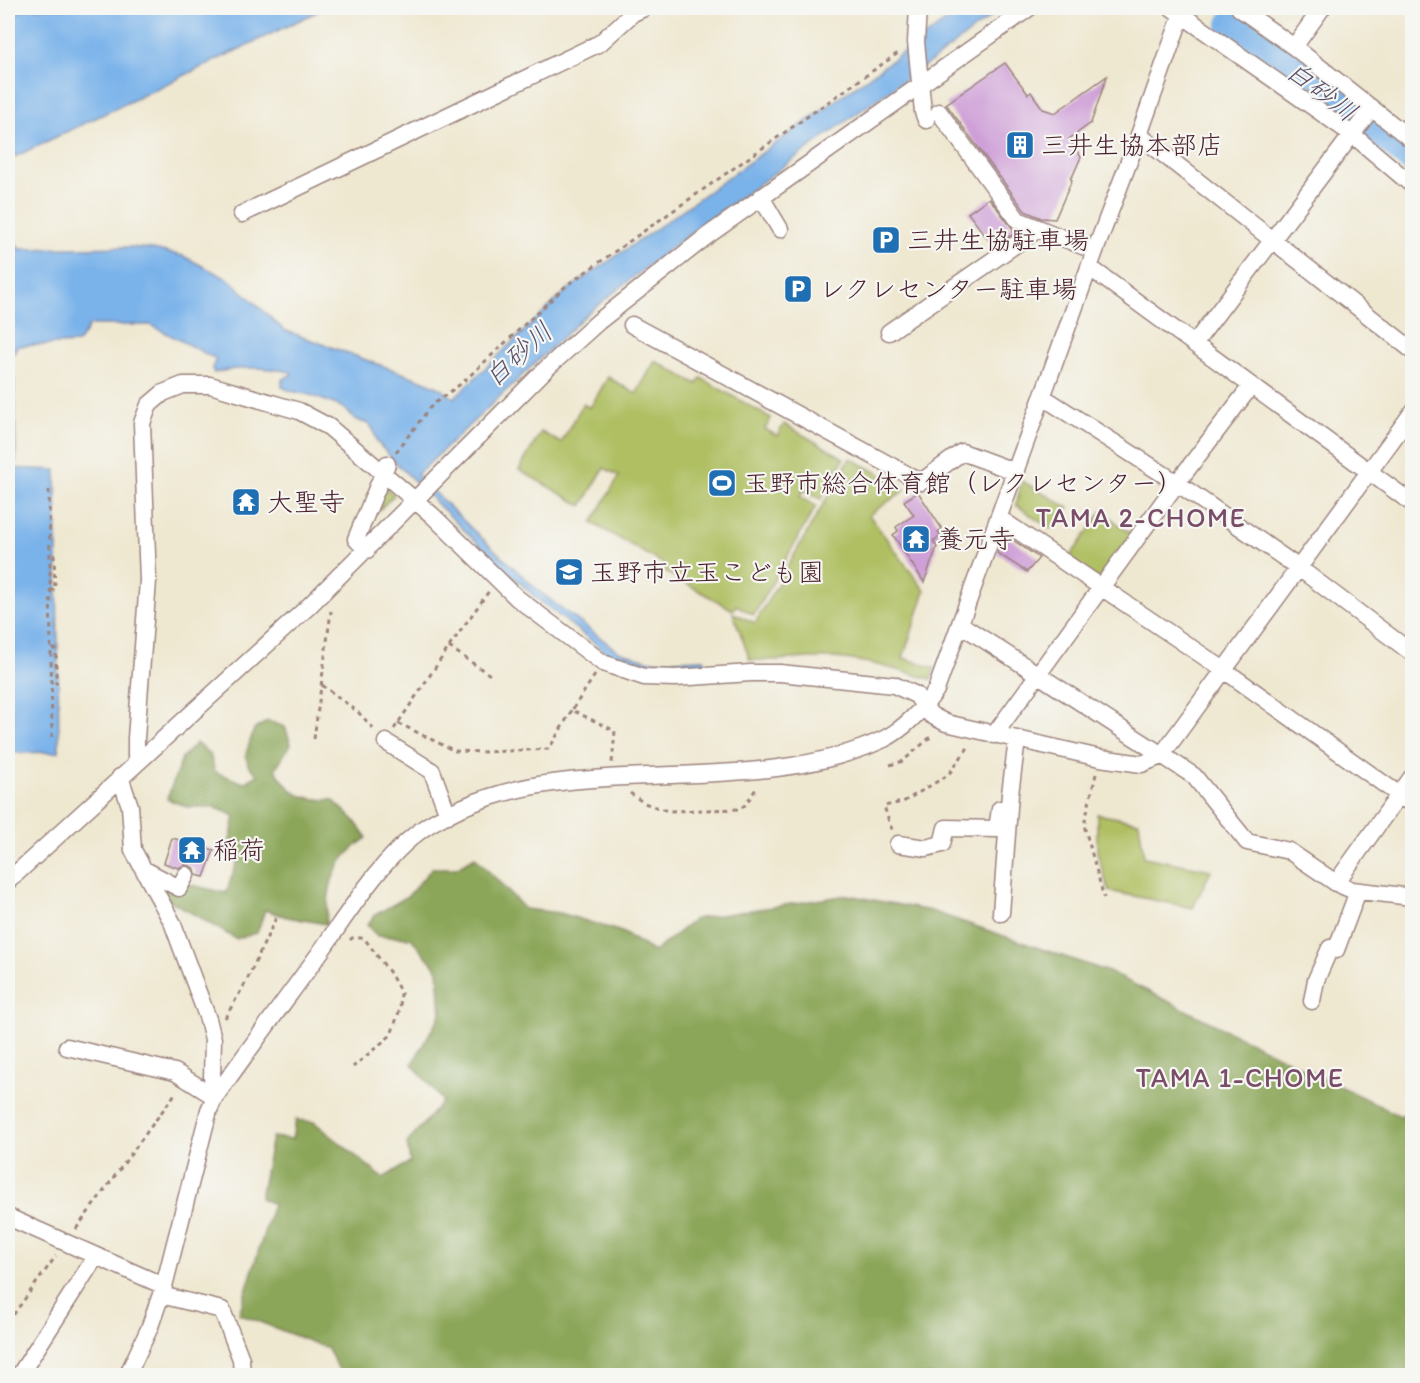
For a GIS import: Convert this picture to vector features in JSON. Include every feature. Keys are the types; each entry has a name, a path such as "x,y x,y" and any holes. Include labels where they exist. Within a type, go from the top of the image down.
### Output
{"street":[{"path":"918,8 916,40 919,78 932,116 1017,220 1095,251"},
{"path":"8,881 308,607 547,368 598,322 707,236 919,78 1029,8"},
{"path":"1239,8 1294,46 1369,112 1413,140"},
{"path":"1294,46 1322,8"},
{"path":"242,214 600,43 636,9"},
{"path":"127,1376 149,1329 162,1290 209,1110 215,1097 341,923 389,860 411,838 430,824 448,815 507,792 552,783 610,777 769,770 852,752 886,739 926,706 936,690 1139,135 1179,9 1354,133 1413,185"},
{"path":"1194,344 1369,112"},
{"path":"1139,135 1413,350"},
{"path":"761,197 780,229"},
{"path":"889,332 1038,229"},
{"path":"1089,267 1413,503"},
{"path":"632,325 921,482 962,452 1016,472"},
{"path":"136,762 148,581 142,423 149,405 163,393 183,385 210,386 266,400 299,411 328,427 423,492 517,598 603,663 644,677 675,678 780,673 894,685 916,695 932,715 946,723 1100,758 1142,764 1161,756 1413,413"},
{"path":"987,733 1038,676 1177,483 1251,386"},
{"path":"1043,397 1177,483 1299,568 1413,653"},
{"path":"367,550 356,539 385,468"},
{"path":"999,518 1224,670 1406,799"},
{"path":"960,624 1194,776 1247,842 1289,851 1336,883 1359,891 1413,897"},
{"path":"1001,913 1009,804 1017,740"},
{"path":"386,742 432,771 448,815"},
{"path":"120,777 130,806 133,850 172,922 208,1019 213,1039 212,1078 215,1097"},
{"path":"1336,883 1406,799 1413,777"},
{"path":"897,844 926,848 942,844 946,828 997,829 1001,804 1009,804"},
{"path":"143,869 179,888 186,875"},
{"path":"1312,1001 1316,980 1330,948 1336,950 1359,891"},
{"path":"67,1047 175,1072 215,1097"},
{"path":"8,1217 96,1256 162,1290 222,1310 242,1359 242,1376"},
{"path":"19,1376 96,1256"}],"path":[{"path":"385,468 432,405 462,383 567,285 916,40"},
{"path":"49,490 52,737"},
{"path":"51,590 55,590 54,554 57,554"},
{"path":"322,685 358,712 386,742 449,646 498,579"},
{"path":"314,739 331,611"},
{"path":"449,646 493,677"},
{"path":"51,649 56,649 56,682 58,682"},
{"path":"398,723 455,751 549,749 603,663"},
{"path":"572,710 615,731 610,777 644,803 669,811 740,809 746,805 769,770"},
{"path":"890,765 903,761 946,723"},
{"path":"900,827 891,828 884,806 903,802 948,775 987,733"},
{"path":"1100,758 1084,825 1104,898"},
{"path":"213,1039 246,982 276,918"},
{"path":"344,945 352,938 364,938 390,973 400,993 400,1009 391,1035 353,1067"},
{"path":"8,1322 186,1079"}],"green space":[{"name":"玉野市総合体育館（レクレセンター）","path":"655,361 697,384 701,378 771,418 765,429 777,436 784,424 844,458 821,499 804,490 800,497 816,506 754,615 736,605 733,610 662,570 664,564 592,523 619,476 604,468 582,506 519,470 541,432 561,443 583,404 590,408 608,377 636,394"},
{"path":"850,458 899,484 905,490 869,515 925,591 903,658 935,668 931,679 846,659 750,660 733,613 755,623"},
{"path":"1022,481 1069,508 1051,529 1016,505"},
{"path":"385,487 394,495 374,515"},
{"path":"1102,511 1132,535 1099,580 1069,558"},
{"path":"268,721 285,727 291,744 275,769 287,786 299,795 313,799 333,800 354,820 367,838 346,856 334,874 326,924 287,917 265,910 257,933 236,939 164,897 157,882 187,884 226,893 240,854 229,845 235,816 214,807 188,807 167,799 182,758 196,743 210,754 215,772 244,783 258,775 248,765 246,754 254,729"},
{"path":"1097,814 1139,822 1144,857 1211,870 1193,908 1109,891 1097,852"},
{"path":"475,857 525,909 560,913 622,932 654,952 695,919 848,895 931,911 1109,972 1400,1116 1412,1110 1412,1375 342,1375 327,1348 239,1314 273,1204 260,1198 272,1137 292,1139 296,1120 314,1122 383,1178 410,1162 407,1143 443,1101 412,1064 441,1014 438,970 411,938 377,936 367,925 375,915 408,896 432,868 456,868"}],"water":[{"path":"27,8 325,8 8,160 8,17"},
{"path":"965,8 1002,8 936,58 673,246 588,313 417,475 540,592 618,651 650,661 704,659 706,668 649,668 631,665 614,658 535,597 468,534 377,442 373,429 368,424 357,420 342,407 282,387 282,380 292,374 291,372 252,368 214,373 212,368 216,359 151,325 90,325 78,343 17,346 14,353 8,354 8,231 10,231 19,249 130,247 153,249 183,256 230,280 284,330 424,381 454,398 567,290"},
{"path":"8,379 14,379 16,461 8,461"},
{"path":"8,468 56,470 59,752 8,753"}],"building":[{"name":"三井生協本部店","path":"1005,63 1028,94 1031,92 1043,109 1055,113 1107,76 1091,123 1069,139 1081,157 1070,178 1072,180 1055,219 1041,218 1025,211 946,104"},
{"path":"989,198 1013,229 1013,234 994,247 968,213"},
{"name":"養元寺","path":"918,492 942,529 938,532 941,536 933,541 937,547 924,582 893,535 898,531 896,527 914,515 904,501"},
{"path":"1004,534 1039,558 1027,572 997,553"},
{"path":"172,838 214,850 204,877 196,875 195,869 190,866 185,865 178,868 164,863"}],"waterway":[{"name":"白砂川","path":"1232,24 1369,123 1412,158"}],"place":[{"name":"三井生協本部店","path":"1020,145"},
{"name":"三井生協駐車場","path":"886,240"},
{"name":"レクレセンター駐車場","path":"798,289"},
{"name":"玉野市総合体育館（レクレセンター）","path":"722,483"},
{"name":"大聖寺","path":"246,502"},
{"name":"養元寺","path":"916,539"},
{"name":"玉野市立玉こども園","path":"569,572"},
{"name":"稲荷","path":"192,850"}],"district":[{"name":"TAMA 2-CHOME","path":"1141,517"},
{"name":"TAMA 1-CHOME","path":"1240,1077"}]}
